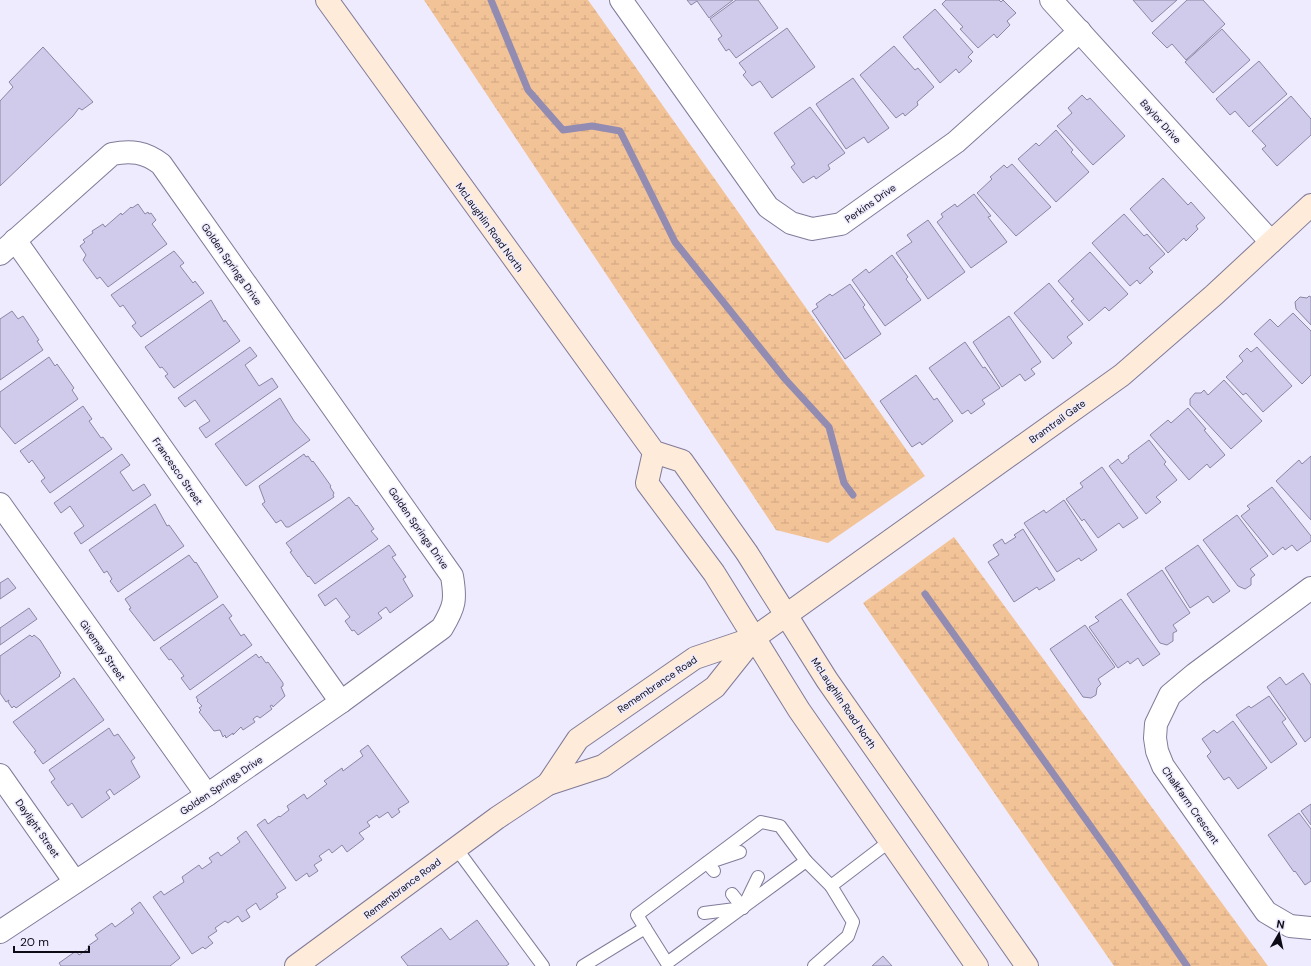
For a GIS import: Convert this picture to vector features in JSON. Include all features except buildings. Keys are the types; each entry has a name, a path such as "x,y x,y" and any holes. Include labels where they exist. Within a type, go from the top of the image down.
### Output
{"main road":[{"name":"McLaughlin Road North","path":"327,0 654,452 682,461 746,553 827,680 1027,966"},
{"name":"Bramtrail Gate","path":"754,638 1122,375 1272,242 1311,205"},
{"path":"654,452 647,483 714,573 799,710 976,966"},
{"name":"Remembrance Road","path":"548,784 578,739 694,658 754,638"},
{"name":"Remembrance Road","path":"296,966 456,848 548,784 603,766 715,687 754,638"}],"street":[{"name":"Perkins Drive","path":"621,0 768,207 792,223 812,229 841,224 956,142 1080,31"},
{"name":"Baylor Drive","path":"1051,0 1272,242"},
{"name":"Golden Springs Drive","path":"0,932 207,795 341,702 442,628 451,612 455,595 452,576 202,221 161,164 151,156 135,151 123,151 112,154 7,247"},
{"name":"Francesco Street","path":"7,247 341,702"},
{"name":"Givemay Street","path":"0,504 207,795"},
{"name":"Chalkfarm Crescent","path":"1311,588 1195,674 1170,695 1156,724 1155,738 1157,752 1163,766 1266,912 1290,926 1311,928"},
{"name":"Daylight Street","path":"0,775 75,882"}],"lane":[{"path":"688,889 761,822 780,826 806,861 831,886 853,922 848,936 814,966"},
{"path":"831,886 890,841"},
{"path":"456,848 543,966"},
{"path":"740,852 711,867 637,915 668,964 806,861"},
{"path":"743,908 758,877"},
{"path":"732,894 743,908"},
{"path":"704,913 743,908"},
{"path":"583,966 645,928"}],"green space":[{"path":"424,0 588,0 925,476 828,543 776,530"},
{"path":"954,537 1268,966 1114,966 863,603"}],"waterway":[{"path":"491,0 528,90 563,130 592,126 620,131 675,242 785,379 829,427 844,483 853,495"},
{"path":"925,594 1114,859 1187,966"}]}
